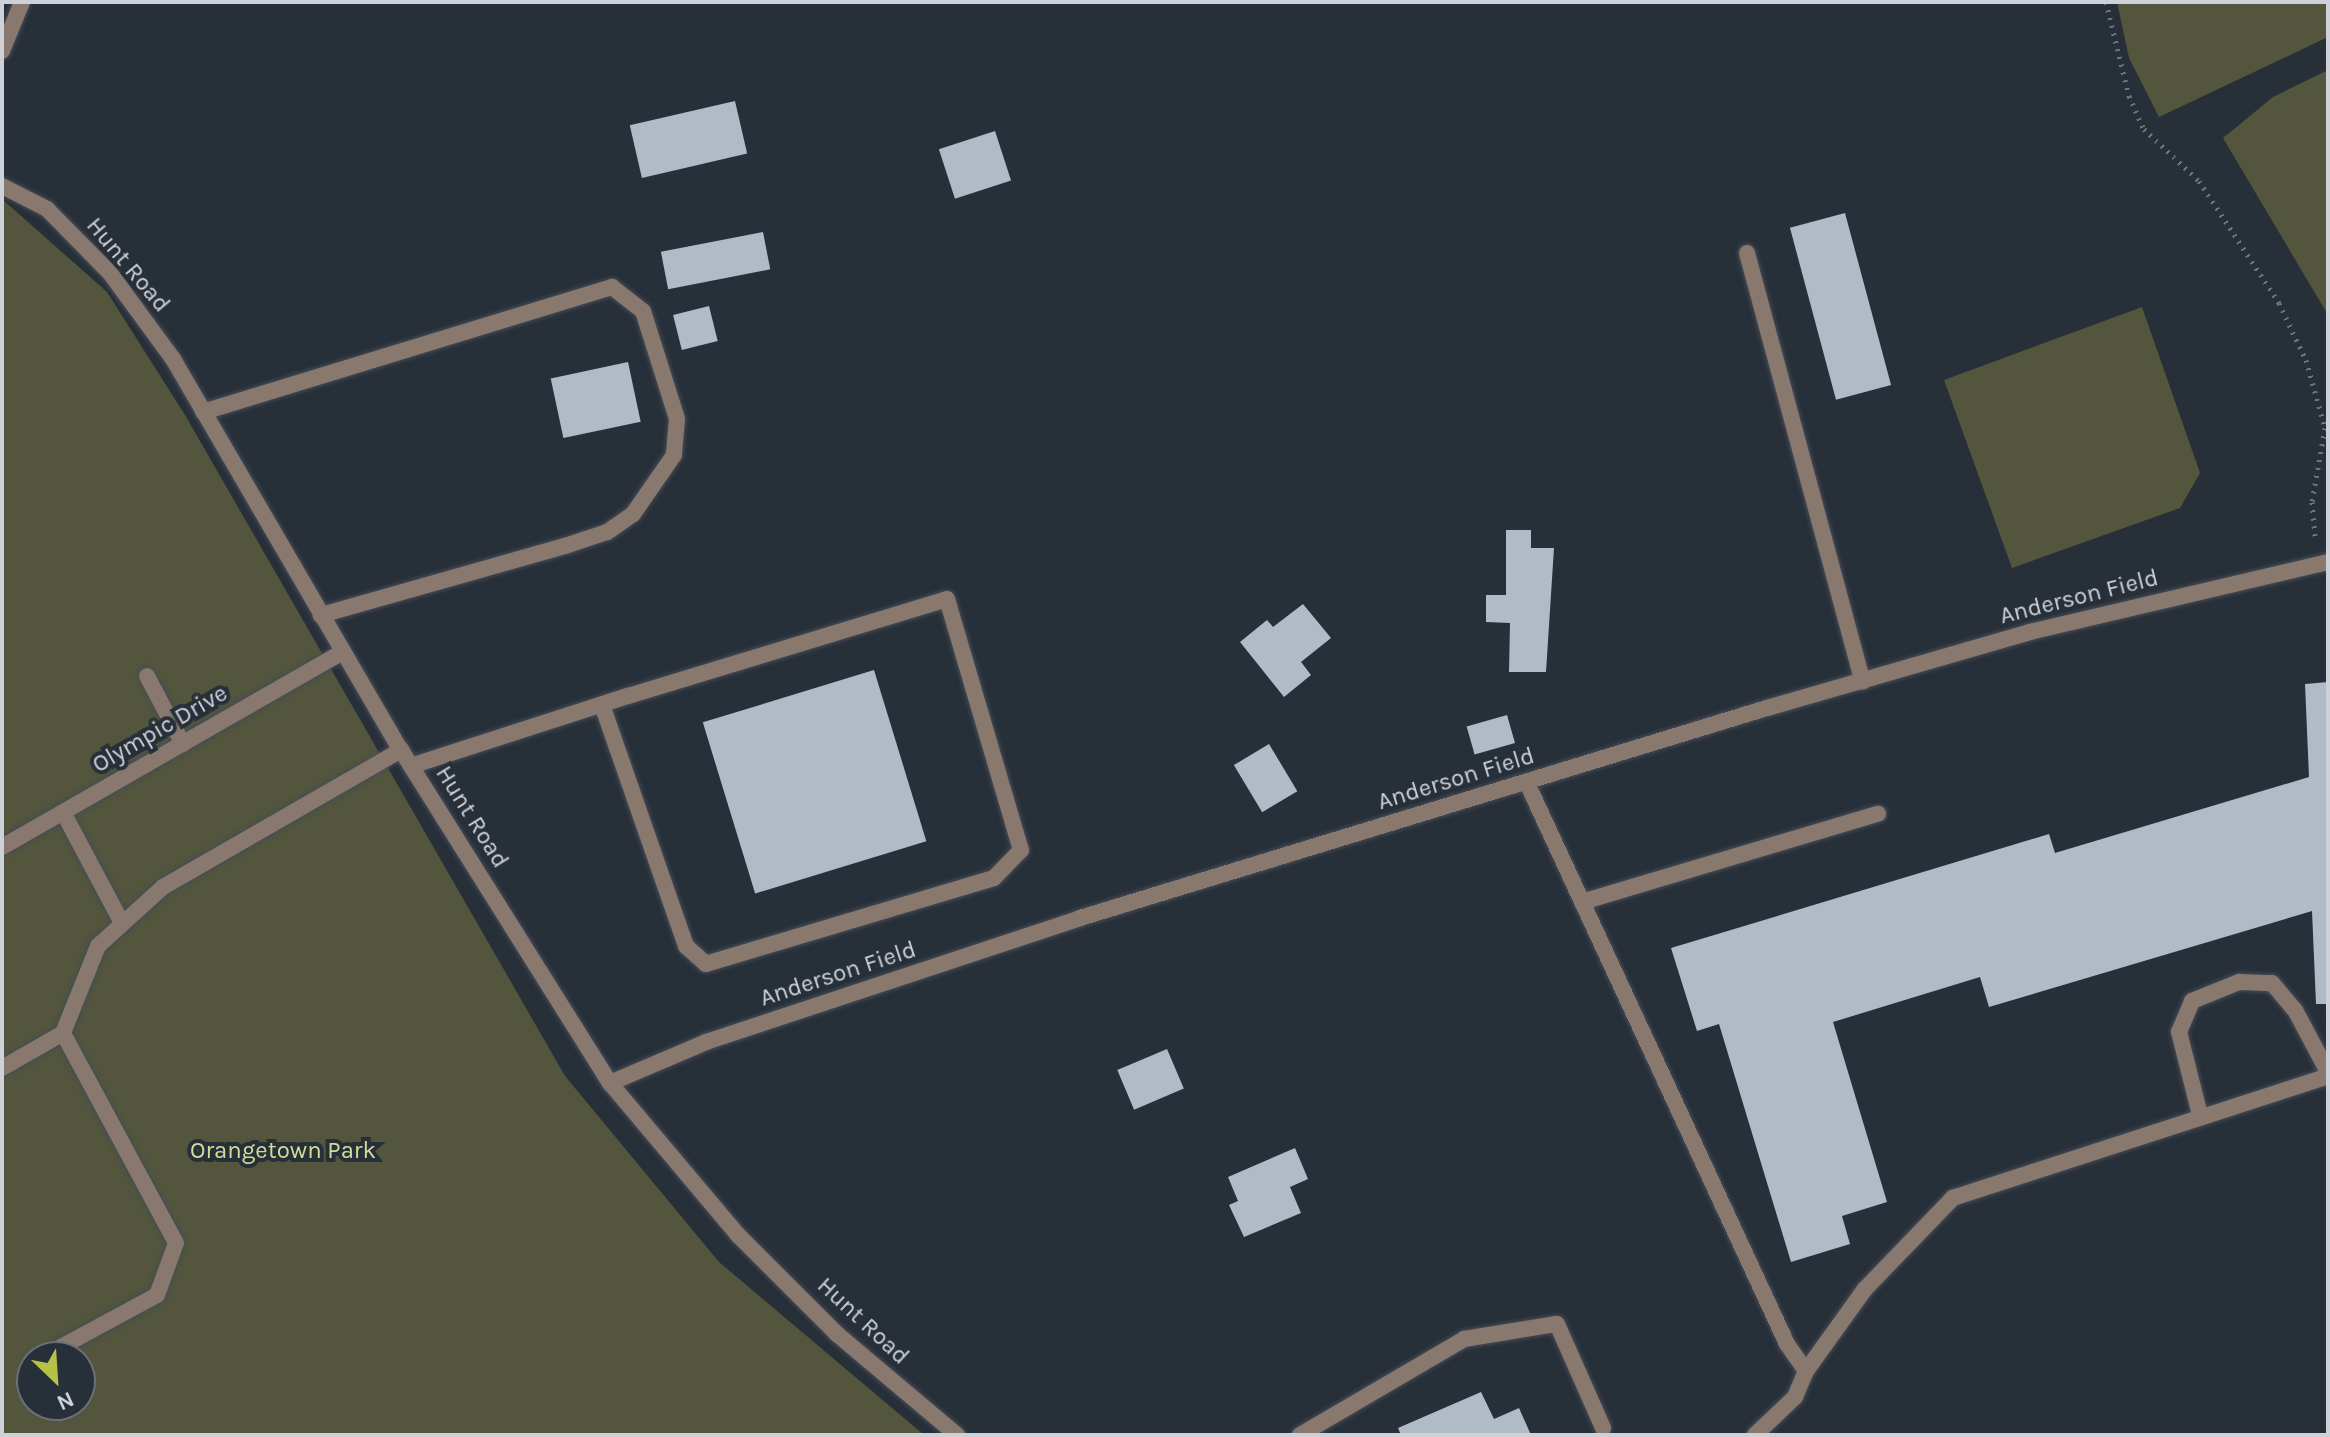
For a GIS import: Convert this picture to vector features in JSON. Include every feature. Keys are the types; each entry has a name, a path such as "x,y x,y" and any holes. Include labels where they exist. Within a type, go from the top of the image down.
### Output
{"street":[{"path":"2,51 22,2"},
{"name":"Hunt Road","path":"2,186 47,209 110,273 203,412 401,750 610,1083 738,1235 837,1334 957,1435"},
{"path":"1747,253 1863,682"},
{"path":"203,412 612,287 643,311 668,373 677,419 674,455 633,514 607,532 565,546 321,615"},
{"name":"Anderson Field","path":"610,1083 706,1042 1080,918 2030,632 2322,563"},
{"path":"411,766 602,705 947,599 1021,850 994,878 706,964 686,946 602,705"},
{"name":"Olympic Drive","path":"2,847 343,652"},
{"path":"147,676 183,744"},
{"path":"2,1068 63,1033 82,974 120,919 163,887 401,750"},
{"path":"1527,783 1787,1344 1806,1371"},
{"path":"63,812 120,919"},
{"path":"1582,902 1878,814"},
{"path":"1755,1435 1795,1397 1806,1371 1865,1289 1953,1198 2328,1074 2295,1010 2272,983 2239,982 2192,1001 2179,1032 2200,1115"},
{"path":"63,1033 176,1243 157,1295 72,1341"},
{"path":"1300,1435 1464,1339 1557,1324 1603,1428"}],"path":[{"path":"2106,2 2129,96 2144,129 2199,181 2279,303 2306,360 2325,428 2312,502 2322,563"}],"green space":[{"path":"2117,2 2328,2 2328,37 2159,117 2129,58"},
{"path":"2328,70 2328,315 2223,138 2273,97"},
{"name":"Orangetown Park","path":"2,199 107,292 185,415 565,1076 719,1262 924,1435 2,1435"},
{"path":"2142,307 2200,473 2180,508 2012,568 1944,380"}],"building":[{"path":"735,101 747,154 642,178 630,125"},
{"path":"995,131 1011,180 955,199 939,149"},
{"path":"1845,213 1891,385 1836,400 1790,228"},
{"path":"763,232 770,269 668,289 661,252"},
{"path":"709,306 718,341 682,350 673,315"},
{"path":"628,362 641,422 563,438 551,378"},
{"path":"1506,530 1531,530 1531,548 1554,548 1546,672 1509,672 1510,623 1486,622 1486,595 1506,595"},
{"path":"1303,604 1331,638 1301,662 1311,675 1284,697 1240,642 1267,620 1273,627"},
{"path":"874,670 926,841 755,894 703,722"},
{"path":"2328,682 2328,1004 2316,1004 2312,911 1989,1007 1980,977 1833,1022 1887,1202 1842,1216 1850,1244 1791,1262 1719,1024 1697,1031 1671,948 2049,834 2055,853 2309,777 2305,684"},
{"path":"1507,715 1515,743 1475,754 1467,727"},
{"path":"1269,744 1297,791 1262,812 1234,765"},
{"path":"1167,1049 1184,1089 1134,1110 1117,1070"},
{"path":"1295,1148 1308,1179 1290,1187 1301,1213 1244,1237 1229,1205 1238,1201 1228,1177"},
{"path":"1481,1392 1494,1419 1519,1408 1531,1435 1401,1435 1398,1428"}]}
